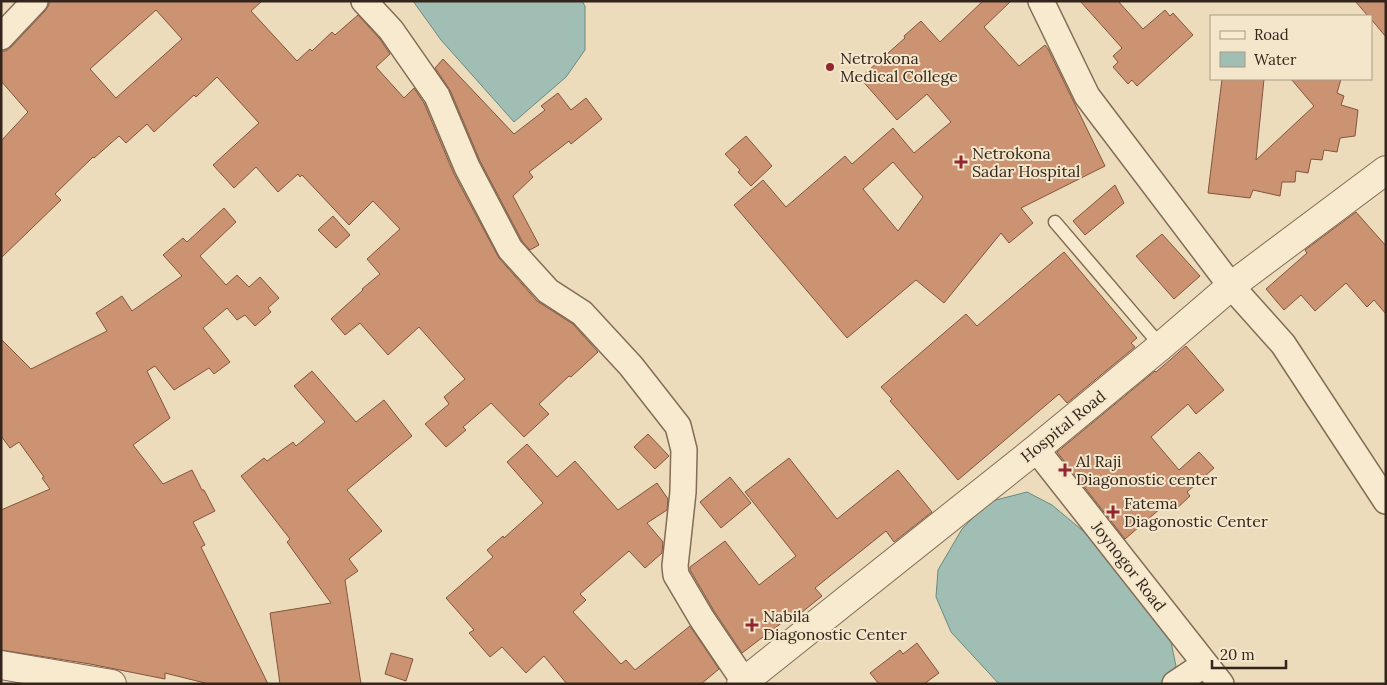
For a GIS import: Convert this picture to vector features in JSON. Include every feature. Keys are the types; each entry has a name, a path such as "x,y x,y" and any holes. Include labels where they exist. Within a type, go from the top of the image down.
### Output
{"street":[{"path":"1,37 35,1"},
{"path":"364,1 391,30 437,96 466,167 510,250 548,291 582,313 631,366 678,426 684,450 683,492 675,566 676,575 744,683"},
{"path":"1040,1 1087,96 1231,286 1283,344 1386,502"},
{"name":"Hospital Road","path":"744,683 1036,449 1231,286 1386,170"},
{"name":"Joynogor Road","path":"1036,449 1221,684"},
{"path":"1175,684 1206,664"},
{"path":"1,665 112,684"}],"lane":[{"path":"1055,222 1160,346"}],"water":[{"path":"413,1 582,1 585,6 585,50 566,77 514,122 441,40"},
{"path":"1027,492 1052,505 1094,540 1171,642 1176,666 1163,684 999,684 951,632 936,597 938,570 962,529 988,502"}],"building":[{"path":"49,1 262,1 251,11 297,61 310,49 312,51 332,32 335,35 358,15 380,39 390,54 376,67 404,98 414,88 424,103 454,174 499,258 537,301 573,324 598,352 539,404 549,414 524,437 491,403 463,427 466,430 446,447 425,424 449,404 444,397 465,379 419,327 388,355 360,323 345,335 331,319 380,274 367,259 400,229 373,201 349,225 302,175 300,177 298,174 278,192 256,167 234,188 213,165 259,123 217,77 196,97 194,95 154,132 147,124 126,143 119,136 93,157 55,194 61,200 1,258 1,141 28,112 1,81 1,51 6,51 11,47 49,5","holes":["156,10 182,39 116,98 90,69"]},
{"path":"983,1 1011,1 984,27 1019,66 1045,45 1105,166 1021,208 1033,223 1009,243 1001,233 944,303 916,280 847,338 734,205 763,180 786,207 845,156 852,164 893,128 914,153 951,122 927,94 897,120 860,78 921,21 940,42","holes":["893,162 923,197 898,231 863,189"]},
{"path":"1080,1 1118,1 1143,29 1165,10 1170,16 1173,13 1193,35 1137,86 1132,80 1128,84 1113,67 1118,62 1113,56 1122,48"},
{"path":"1355,1 1386,1 1386,37 1372,20 1372,15 1367,15"},
{"path":"443,59 514,134 545,110 541,106 558,93 571,110 586,98 602,119 571,144 569,141 529,172 533,177 513,196 539,245 530,250 522,241 480,161 450,90 435,68"},
{"path":"1222,80 1264,80 1256,160 1314,106 1292,80 1341,80 1337,93 1344,96 1341,105 1358,110 1355,136 1340,138 1337,152 1324,150 1322,160 1311,159 1308,173 1296,171 1295,182 1282,182 1280,196 1253,190 1250,198 1208,193"},
{"path":"746,136 772,166 751,186 738,172 740,170 725,154"},
{"path":"1115,185 1124,203 1085,235 1073,221"},
{"path":"224,208 236,222 200,256 226,285 237,275 249,287 260,277 279,298 268,308 271,312 255,326 245,315 237,320 227,308 203,328 230,362 214,374 209,368 174,390 155,366 147,371 170,418 133,445 163,484 192,470 202,490 204,490 215,511 193,522 205,545 201,547 268,684 209,684 165,673 165,679 90,664 1,650 1,510 50,489 42,478 44,477 19,442 10,448 1,436 1,339 31,369 107,331 96,313 122,296 132,311 182,276 163,255 183,238 187,242"},
{"path":"1356,212 1386,246 1386,314 1374,300 1367,307 1346,283 1315,311 1301,295 1284,310 1266,289 1307,253 1305,250"},
{"path":"333,216 350,235 336,248 318,230"},
{"path":"1162,234 1200,276 1174,299 1136,256"},
{"path":"1064,252 1137,338 1131,343 1135,347 1067,403 1059,394 958,480 890,401 892,399 881,387 966,314 977,326"},
{"path":"1186,346 1224,390 1196,414 1188,404 1151,437 1179,470 1199,452 1214,468 1187,492 1190,496 1175,510 1168,502 1125,539 1057,452"},
{"path":"312,371 356,422 384,400 412,436 347,490 382,531 349,559 358,571 345,580 361,684 280,684 270,613 331,603 287,542 290,539 241,476 264,458 267,461 293,442 296,446 325,422 294,386"},
{"path":"648,434 669,456 655,469 634,447"},
{"path":"527,444 557,477 575,461 618,510 657,483 668,499 667,510 647,523 663,542 662,553 645,568 629,551 580,594 586,600 573,612 621,664 626,660 635,670 690,626 719,669 701,684 567,684 544,656 526,673 502,647 490,657 469,633 474,630 446,598 493,557 487,550 503,536 504,538 543,503 507,462"},
{"path":"789,458 837,519 898,470 932,512 894,542 886,531 815,588 822,596 791,621 788,618 742,653 714,611 690,567 725,541 759,585 796,556 745,492"},
{"path":"730,477 751,503 721,528 700,502"},
{"path":"917,643 939,673 924,684 879,684 870,673 900,650 903,654"},
{"path":"391,653 413,659 406,681 385,674"}],"place":[{"name":"Netrokona Medical College","path":"830,67"},
{"name":"Netrokona Sadar Hospital","path":"961,162"},
{"name":"Al Raji Diagonostic center","path":"1065,470"},
{"name":"Fatema Diagonostic Center","path":"1113,512"},
{"name":"Nabila Diagonostic Center","path":"752,625"}]}
